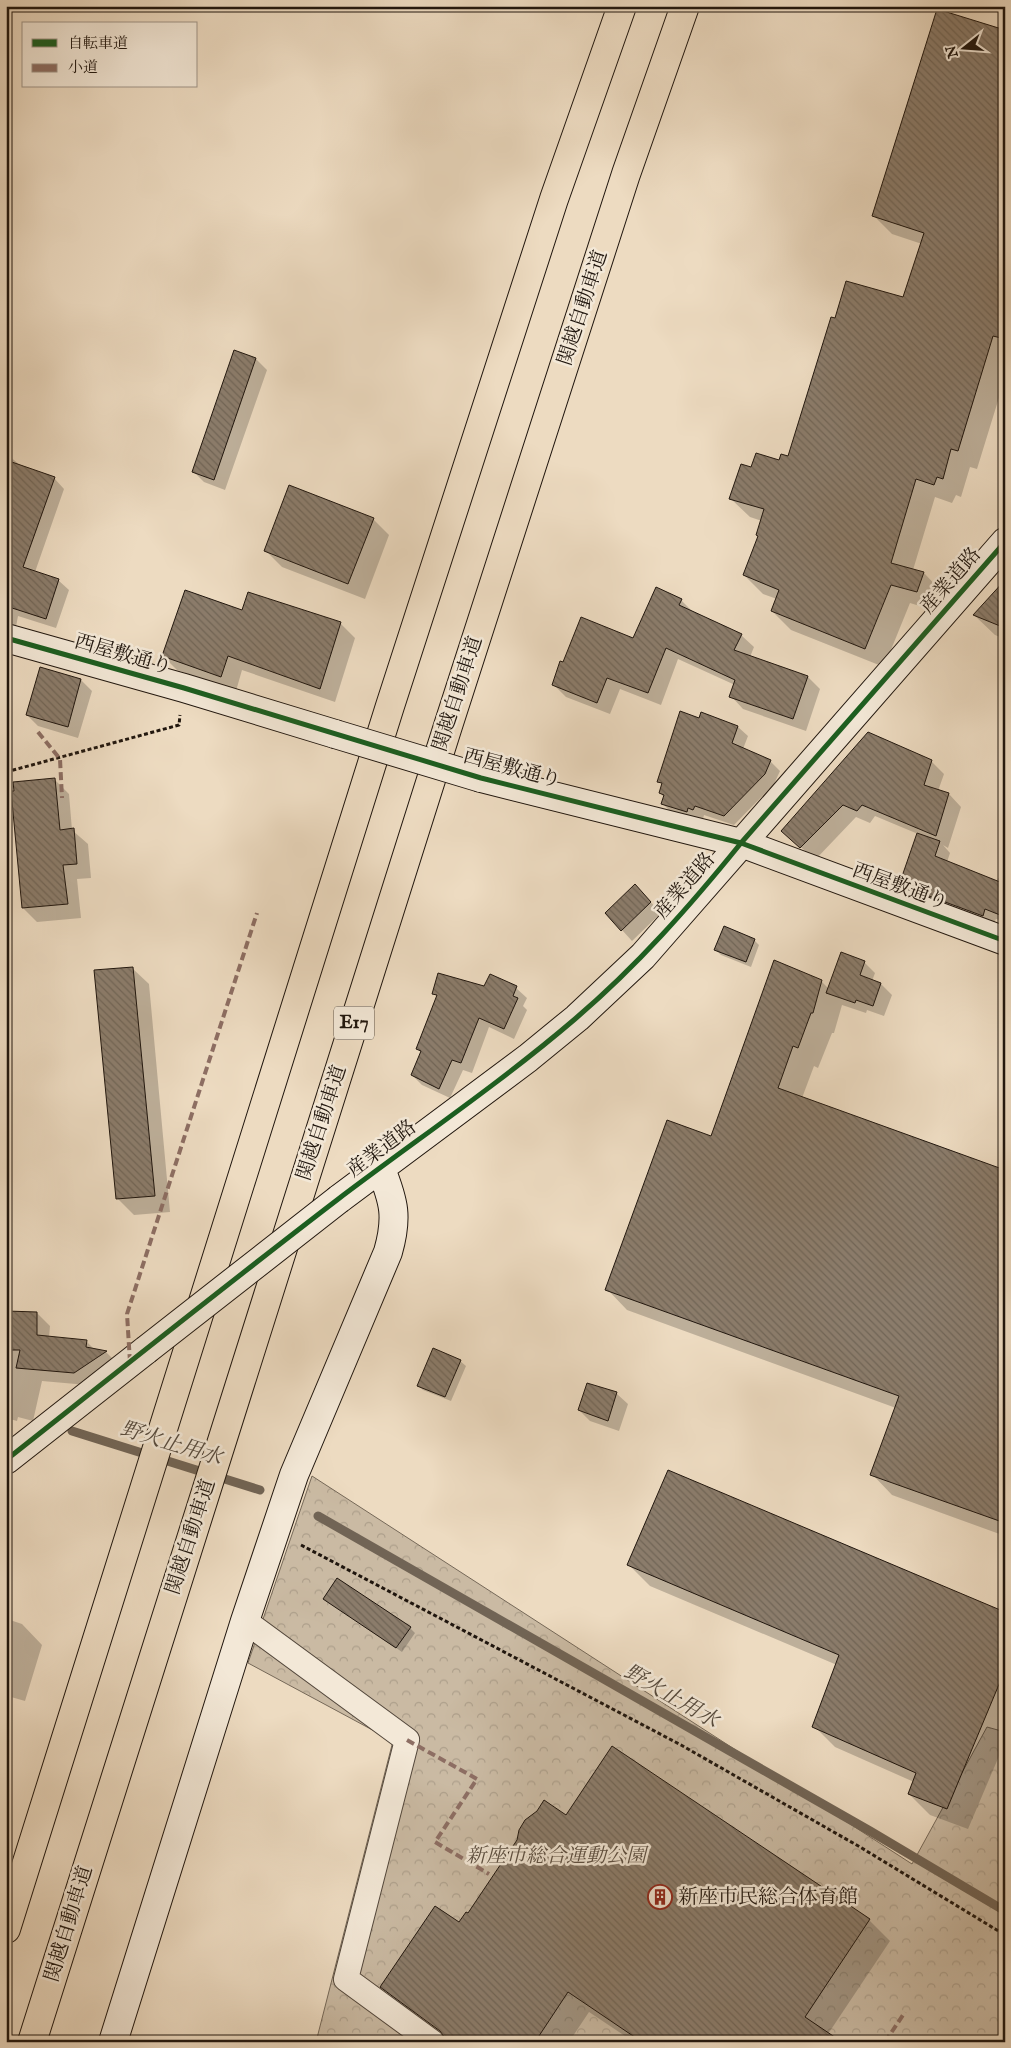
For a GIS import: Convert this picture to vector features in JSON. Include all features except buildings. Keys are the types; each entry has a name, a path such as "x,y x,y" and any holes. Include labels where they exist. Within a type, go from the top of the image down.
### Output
{"highway":[{"path":"6,1930 390,706 551,208 622,6"},
{"name":"関越自動車道","path":"32,2042 451,717 626,174 684,6"}],"street":[{"name":"産業道路","path":"6,1460 338,1199 528,1058 577,1018 643,956 698,895 741,843 1005,542"},
{"name":"西屋敷通り","path":"6,638 184,688 481,778 741,843 1005,942"},
{"path":"113,2042 294,1475 388,1252 394,1232 394,1211 381,1168"},
{"path":"246,1621 407,1740 346,1979 432,2042"}],"path":[{"path":"6,772 179,725"},
{"path":"276,1532 681,1745 860,1847 1005,1935"}],"green space":[{"name":"新座市総合運動公園","path":"312,1476 912,1864 987,1727 1005,1732 1005,2042 316,2042 393,1741 248,1663"}],"waterway":[{"name":"野火止用水","path":"72,1431 260,1490"},
{"name":"野火止用水","path":"318,1516 870,1831 1005,1911"}],"marked path":[{"path":"38,732 60,759 62,798"},
{"path":"130,1362 127,1314 257,913"},
{"path":"407,1740 477,1779 435,1842 489,1874"},
{"path":"885,2042 905,2012"}],"cycle path":[{"path":"6,1460 295,1232 517,1066 598,999 641,957 702,890 1005,542"},
{"path":"6,638 184,688 481,778 741,843 1005,941"}],"place":[{"name":"新座市民総合体育館","path":"660,1897"}]}
